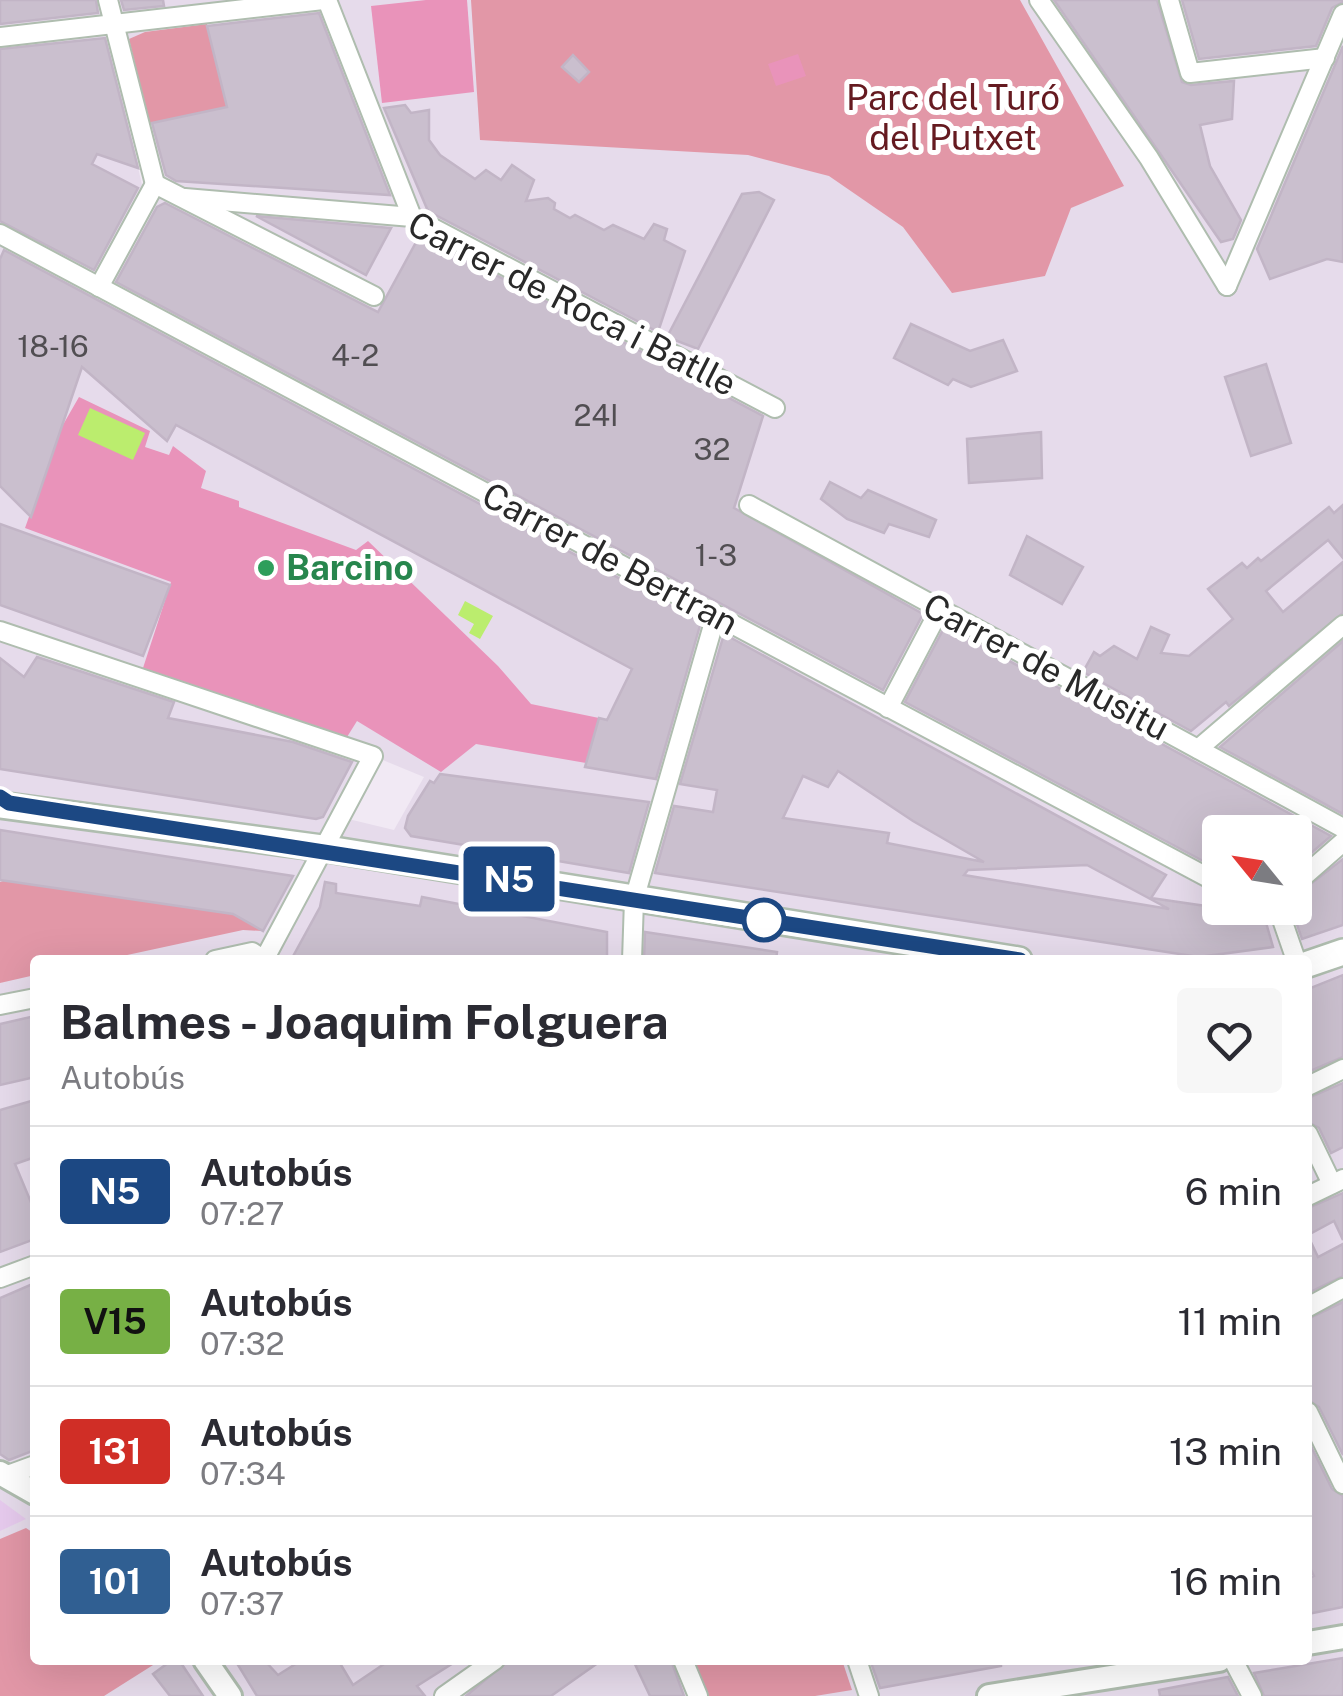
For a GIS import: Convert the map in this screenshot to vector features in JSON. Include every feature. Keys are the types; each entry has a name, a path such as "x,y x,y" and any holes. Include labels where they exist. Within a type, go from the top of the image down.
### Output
{"main road":[{"path":"3,801 987,955"},
{"path":"1312,963 1343,952"}],"street":[{"path":"99,287 154,184 108,0"},
{"path":"0,37 325,0 412,217"},
{"path":"1039,0 1149,158 1227,286 1343,14"},
{"path":"1169,0 1190,73 1324,58"},
{"path":"154,184 374,296"},
{"name":"Carrer de Roca i Batlle","path":"185,198 412,217 775,408"},
{"name":"Carrer de Bertran","path":"0,234 1202,874"},
{"name":"Carrer de Musitu","path":"749,505 1343,828"},
{"path":"888,708 940,609"},
{"path":"632,955 634,900 716,614"},
{"path":"1198,748 1343,625"},
{"path":"0,631 372,756 267,955"},
{"path":"1312,869 1343,842"},
{"path":"1284,925 1294,955"},
{"path":"0,1005 30,999"},
{"path":"1312,1084 1343,1069"},
{"path":"1312,1140 1338,1182 1312,1194"},
{"path":"0,1278 30,1267"},
{"path":"1312,1304 1343,1288"},
{"path":"1312,1420 1343,1484"},
{"path":"3,1475 30,1467"},
{"path":"3,1475 30,1490"},
{"path":"1312,1642 1343,1636"},
{"path":"208,1665 230,1696"},
{"path":"444,1696 482,1665"},
{"path":"685,1665 698,1696"},
{"path":"859,1665 869,1696"},
{"path":"989,1696 1187,1665"},
{"path":"1236,1665 1252,1696"}],"shaded area":[{"path":"467,0 474,92 382,103 371,6"},
{"path":"109,32 146,185 96,278 0,221 97,272 142,185 108,35 0,44"},
{"path":"798,54 806,76 776,86 768,64"},
{"name":"Barcino","path":"79,397 150,431 145,447 169,455 173,446 206,471 201,488 239,501 239,507 356,550 368,541 498,666 531,704 599,718 586,763 476,744 441,772 357,721 347,737 143,668 171,582 25,528 60,430"},
{"path":"90,408 145,433 133,460 78,435"},
{"path":"465,601 493,616 480,639 469,633 474,624 458,615"},
{"path":"373,756 424,777 394,830 340,817"},
{"path":"0,1500 26,1519 0,1531"}],"green space":[{"name":"Parc del Turó del Putxet","path":"471,0 1020,0 1124,186 1071,208 1045,276 952,293 903,227 829,176 748,155 480,140"},
{"path":"207,24 227,107 149,124 129,39 145,32"},
{"path":"0,882 238,915 263,931 243,930 127,955 30,955 30,976 0,983"},
{"path":"26,1528 30,1531 30,1665 153,1665 104,1696 0,1696 0,1539"},
{"path":"695,1665 844,1665 852,1690 815,1696 708,1696"}],"building":[{"path":"0,0 96,0 98,13 0,24"},
{"path":"121,0 163,0 164,6 124,10"},
{"path":"1054,0 1157,0 1182,82 1191,85 1234,81 1232,119 1200,125 1210,166 1241,220 1233,239 1221,242"},
{"path":"1182,0 1343,2 1332,8 1316,46 1199,59"},
{"path":"319,13 390,195 176,181 166,175 152,123 227,107 207,26"},
{"path":"105,38 138,168 97,154 92,164 138,188 94,270 0,221 0,49"},
{"path":"1343,46 1343,262 1327,259 1270,279 1257,249"},
{"path":"573,55 589,72 579,82 562,67"},
{"path":"405,105 411,113 429,110 429,140 440,155 475,179 486,170 501,180 512,165 534,180 526,201 548,198 555,203 554,209 570,218 575,215 604,230 613,225 644,239 654,224 667,229 664,240 685,251 658,332 428,211 384,108"},
{"path":"759,192 774,200 698,349 667,337 742,194"},
{"path":"165,203 378,312 420,235 763,416 734,508 923,614 883,690 116,282 157,207"},
{"path":"256,216 391,228 366,275"},
{"path":"4,250 701,622 656,779 585,767 599,718 607,720 632,669 176,425 167,441 82,367 31,517 0,486 0,259"},
{"path":"911,324 970,351 1003,340 1017,371 971,387 953,379 948,385 894,358"},
{"path":"1266,364 1291,443 1251,456 1225,377"},
{"path":"1041,432 1042,478 969,483 967,439"},
{"path":"830,482 861,498 868,490 936,520 929,537 889,524 884,533 847,519 821,499"},
{"path":"1343,505 1343,558 1328,540 1266,591 1283,612 1343,562 1343,613 1229,706 1226,702 1191,731 1083,672 1094,652 1100,656 1114,646 1137,659 1151,627 1169,635 1161,653 1189,656 1233,619 1208,589 1242,563 1247,568 1258,558 1261,561 1329,507 1334,513"},
{"path":"0,524 170,585 143,656 0,605"},
{"path":"1027,536 1083,567 1062,604 1010,575"},
{"path":"945,626 1292,815 1202,815 1202,860 905,702"},
{"path":"724,634 1166,875 1151,898 1202,905 1202,925 1267,925 1273,947 1186,955 655,873 674,806 713,812 717,790 680,784","holes":["838,771 984,862 887,843 889,833 783,818 803,776 828,787","1087,865 1169,909 964,875 968,870"]},
{"path":"1343,641 1343,814 1220,747"},
{"path":"37,657 174,702 168,718 293,742 352,762 323,817 316,819 0,769 0,658 24,677"},
{"path":"440,774 649,802 629,873 411,836 405,828 408,816 430,781 434,783"},
{"path":"1312,826 1331,836 1312,852"},
{"path":"0,830 293,876 263,931 233,914 0,880"},
{"path":"1343,859 1343,925 1302,939 1297,925 1312,925 1312,883"},
{"path":"325,882 336,884 336,893 420,906 422,897 607,932 607,955 294,955 320,907"},
{"path":"645,932 777,952 777,955 644,955"},
{"path":"1343,975 1343,1057 1312,1070 1312,987"},
{"path":"30,1017 30,1078 0,1085 0,1024"},
{"path":"1343,1083 1343,1147 1331,1153 1319,1128 1312,1124 1312,1096"},
{"path":"30,1101 30,1159 15,1164 30,1200 30,1241 0,1252 0,1110"},
{"path":"1343,1193 1343,1240 1334,1221 1312,1233 1312,1206"},
{"path":"1312,1244 1318,1257 1343,1244 1343,1276 1312,1291"},
{"path":"30,1285 30,1452 9,1460 0,1454 0,1298"},
{"path":"1343,1302 1343,1455 1319,1407 1312,1403 1312,1317"},
{"path":"1312,1448 1332,1489 1343,1496 1343,1607 1312,1613"},
{"path":"1343,1658 1343,1696 1264,1696 1254,1673 1312,1665"},
{"path":"165,1665 182,1665 203,1696 170,1696 153,1674"},
{"path":"238,1665 269,1665 278,1675 294,1665 341,1665 353,1685 383,1665 450,1665 417,1686 425,1696 257,1696"},
{"path":"503,1665 595,1665 551,1696 466,1696"},
{"path":"635,1665 673,1665 684,1696 650,1696"},
{"path":"872,1665 1001,1665 1001,1666 880,1688"},
{"path":"1228,1677 1238,1696 1160,1696 1159,1690"}],"bus line":[{"name":"N5","path":"0,797 9,803 322,848 981,955"}],"place":[{"name":"Barcino","path":"266,568"}]}
